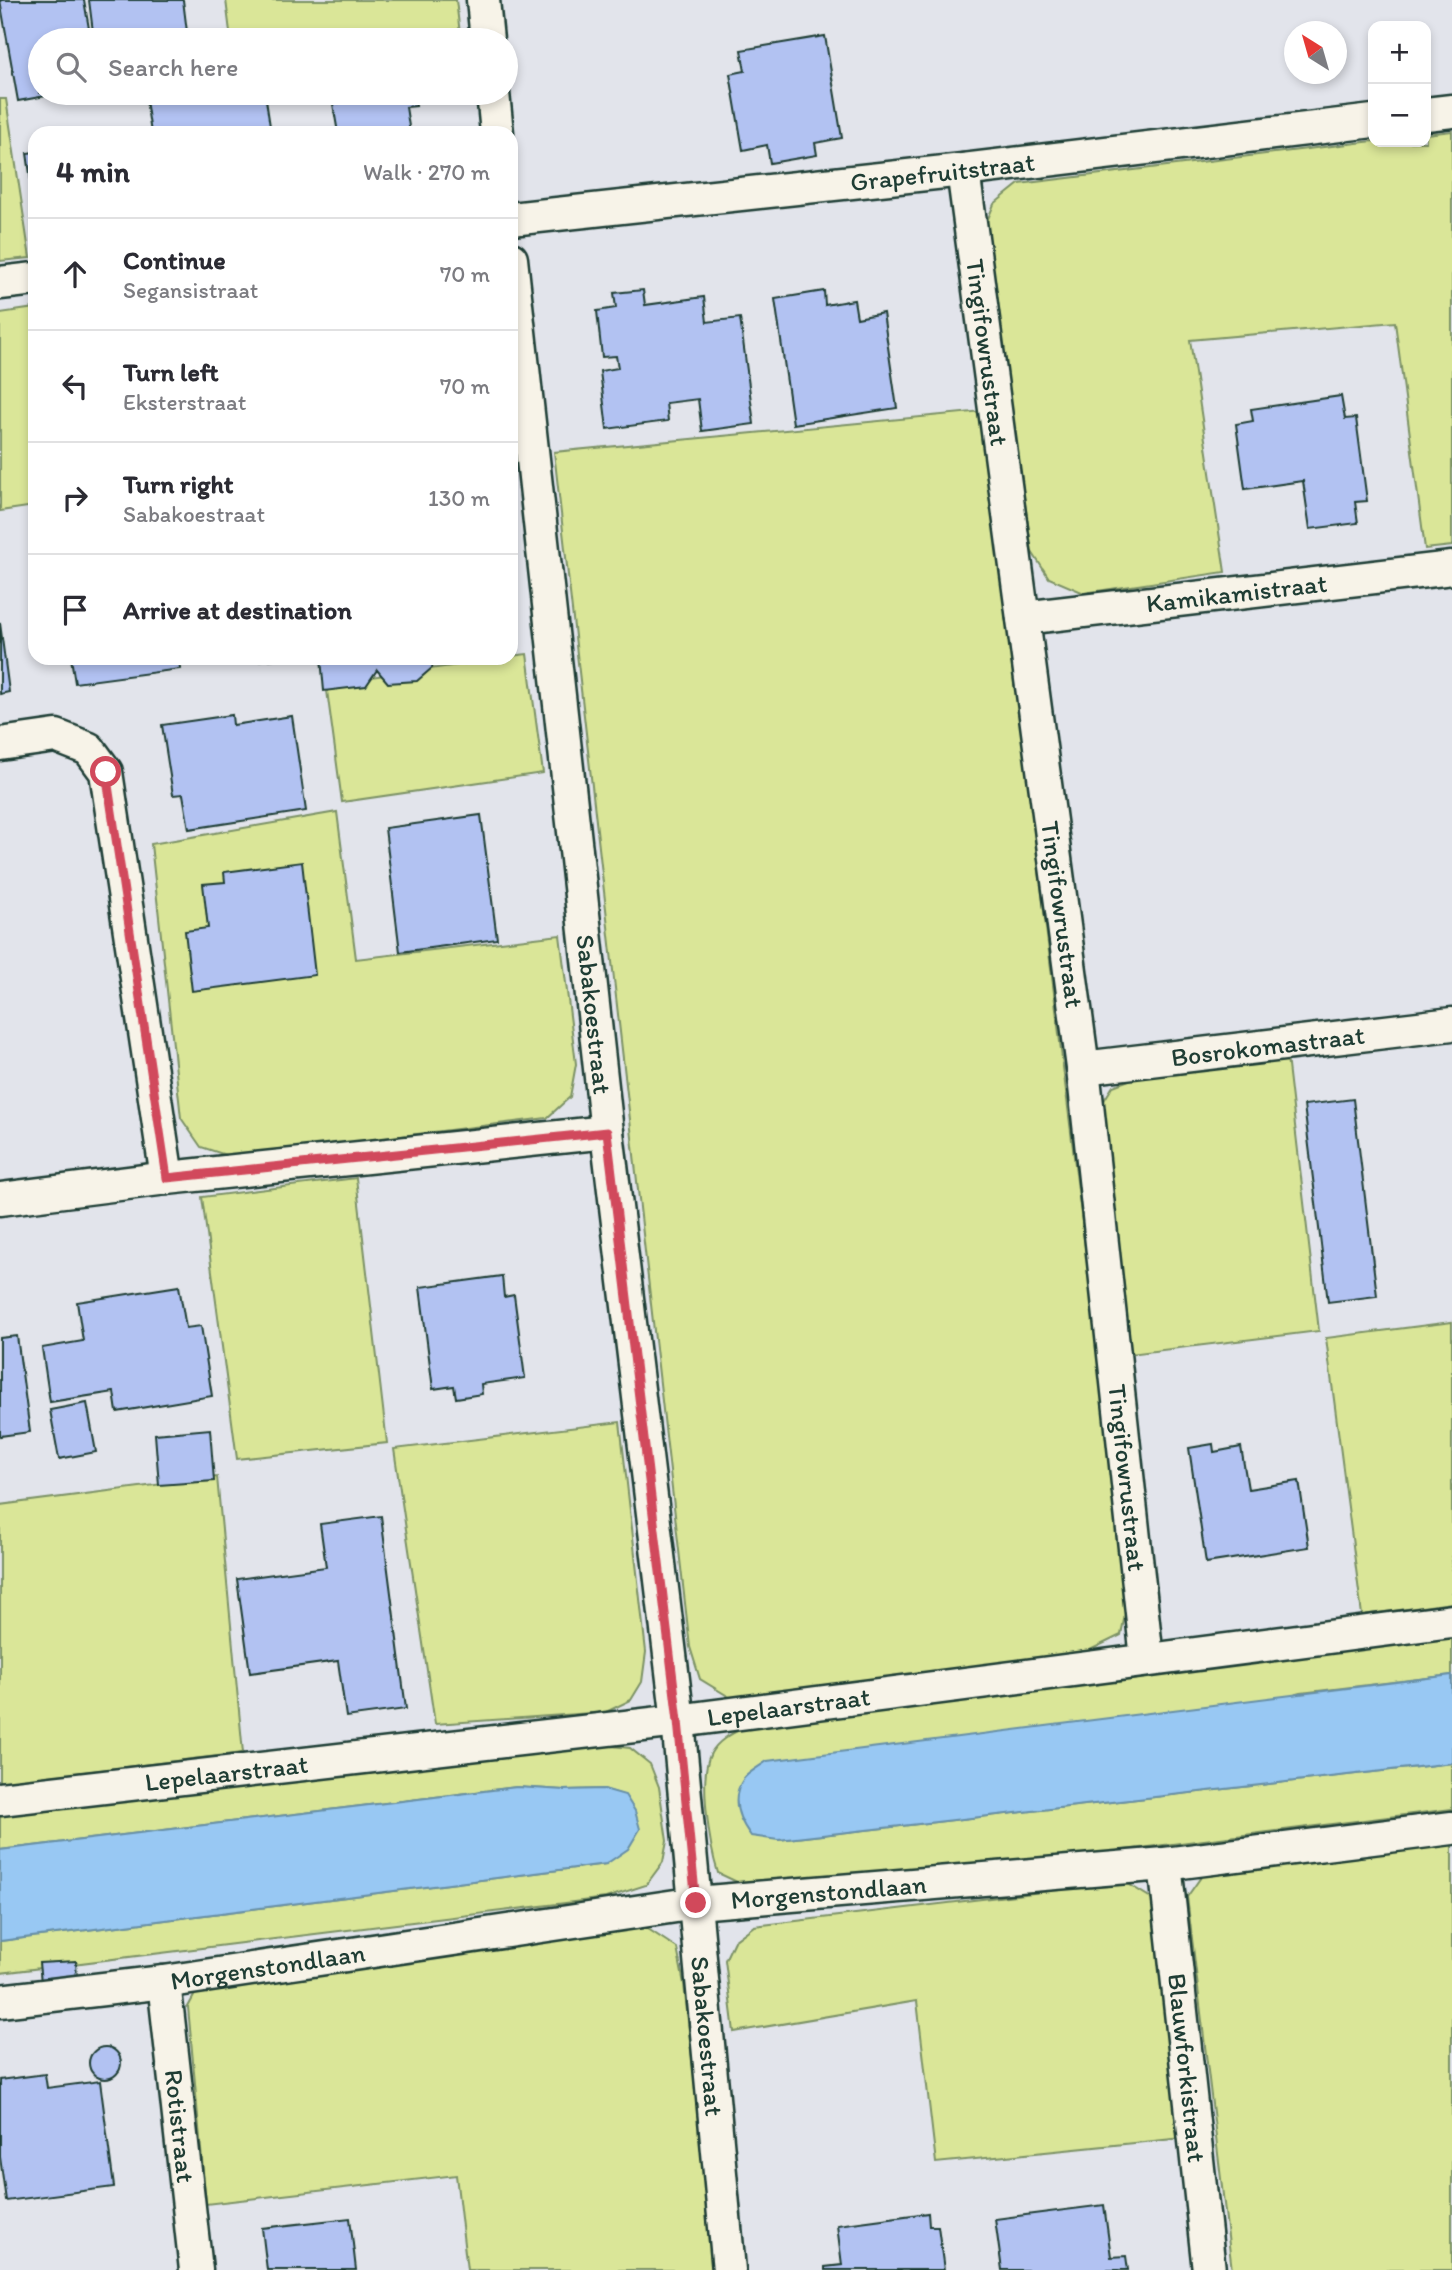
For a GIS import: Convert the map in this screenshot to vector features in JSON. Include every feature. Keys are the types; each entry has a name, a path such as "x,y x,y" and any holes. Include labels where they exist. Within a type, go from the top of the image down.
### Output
{"street":[{"path":"483,0 486,28"},
{"path":"494,105 496,126"},
{"path":"1431,113 1452,111"},
{"name":"Grapefruitstraat","path":"518,218 963,170 1368,122"},
{"name":"Tingifowrustraat","path":"963,170 1083,1068 1147,1659"},
{"path":"0,283 28,280"},
{"name":"Sabakoestraat","path":"518,322 607,1132 678,1721 729,2270"},
{"name":"Kamikamistraat","path":"1023,618 1452,568"},
{"path":"0,744 56,736 89,749 106,772 167,1178"},
{"name":"Bosrokomastraat","path":"1083,1068 1452,1024"},
{"path":"0,1199 167,1178 607,1132"},
{"name":"Lepelaarstraat","path":"0,1799 678,1721 1452,1621"},
{"name":"Morgenstondlaan","path":"0,2001 164,1982 696,1903 1165,1864 1452,1828"},
{"name":"Blauwforkistraat","path":"1165,1864 1209,2270"},
{"name":"Rotistraat","path":"164,1982 195,2270"}],"green space":[{"path":"226,0 456,0 459,28 230,28"},
{"path":"0,99 6,99 28,258 0,261"},
{"path":"1452,131 1452,546 1425,549 1395,322 1190,340 1225,572 1084,593 1049,578 1032,552 985,226 994,204 1019,184 1368,142 1368,147 1431,147 1431,133"},
{"path":"28,309 28,507 0,511 0,313"},
{"path":"983,411 1128,1599 1121,1635 1088,1651 731,1698 700,1679 690,1647 554,452"},
{"path":"527,654 543,773 342,802 326,683 459,665 518,665 518,655"},
{"path":"337,812 356,959 560,935 576,1064 570,1097 547,1118 232,1157 201,1147 181,1118 151,844"},
{"path":"1287,1057 1319,1331 1130,1354 1100,1107 1113,1086 1137,1077"},
{"path":"356,1178 387,1443 237,1459 202,1197"},
{"path":"1452,1322 1452,1603 1362,1615 1326,1338"},
{"path":"620,1422 646,1652 642,1682 631,1700 606,1712 435,1724 394,1449"},
{"path":"217,1477 243,1753 0,1782 0,1505"},
{"path":"1452,1638 1452,1675 1301,1693 778,1840 1452,1763 1452,1809 947,1872 762,1889 718,1873 705,1794 707,1764 717,1745 741,1729 971,1695"},
{"path":"565,1741 630,1748 650,1764 659,1787 667,1841 663,1862 646,1885 606,1898 0,1973 0,1941 606,1864 625,1796 604,1789 516,1787 0,1850 0,1814"},
{"path":"1452,1840 1452,2270 1232,2270 1187,1897 1206,1870"},
{"path":"1125,1882 1151,1898 1160,1924 1183,2138 936,2163 917,2001 734,2032 725,1960 734,1941 754,1926"},
{"path":"600,1925 645,1927 677,1948 684,1984 715,2270 467,2270 456,2175 206,2204 188,2007 200,1985"}],"water":[{"path":"1452,1675 1452,1763 778,1840 751,1836 742,1823 737,1808 737,1793 744,1778 767,1761"},
{"path":"517,1787 604,1789 625,1795 635,1811 640,1829 628,1849 606,1864 0,1941 0,1850"}],"building":[{"path":"0,0 84,0 89,28 28,28 28,99 18,101"},
{"path":"89,0 183,0 186,28 92,28"},
{"path":"825,36 842,138 815,143 817,155 770,163 767,145 743,150 730,74 745,71 741,50"},
{"path":"147,105 267,105 270,126 150,126"},
{"path":"333,105 416,105 406,107 409,126 337,126"},
{"path":"643,290 645,305 704,297 707,322 740,318 754,424 702,431 698,399 666,403 668,421 607,429 600,371 618,368 616,356 602,357 597,311 616,308 614,293"},
{"path":"824,291 825,305 854,300 857,318 883,313 897,408 793,424 775,299"},
{"path":"1341,396 1345,419 1356,418 1367,501 1355,502 1358,523 1310,529 1303,481 1245,489 1236,424 1253,421 1251,409"},
{"path":"0,623 9,692 0,694"},
{"path":"72,665 180,665 180,669 75,683"},
{"path":"322,665 433,665 417,681 388,683 377,670 366,686 324,691"},
{"path":"232,715 233,725 292,716 306,811 189,829 183,794 173,795 162,725"},
{"path":"481,815 497,939 400,952 385,828"},
{"path":"302,862 315,975 192,991 185,931 208,928 203,884 225,882 224,872"},
{"path":"1353,1099 1377,1296 1328,1302 1304,1105"},
{"path":"502,1276 504,1297 514,1295 525,1378 481,1384 482,1394 456,1398 454,1386 433,1389 420,1287"},
{"path":"179,1286 186,1328 201,1326 212,1396 117,1412 114,1392 50,1402 42,1348 83,1341 77,1302"},
{"path":"17,1336 30,1432 0,1436 0,1338"},
{"path":"87,1403 96,1452 59,1459 50,1410"},
{"path":"210,1429 214,1481 159,1485 155,1434"},
{"path":"1213,1444 1214,1452 1241,1447 1248,1489 1299,1481 1309,1547 1206,1563 1189,1448"},
{"path":"381,1516 406,1709 346,1717 338,1661 250,1673 237,1579 326,1567 320,1524"},
{"path":"76,1961 77,1980 41,1982 39,1963"},
{"path":"105,2047 117,2051 121,2063 117,2075 105,2079 93,2075 89,2063 93,2051"},
{"path":"45,2074 47,2088 100,2081 114,2187 6,2201 0,2157 0,2080"},
{"path":"1104,2205 1111,2257 1126,2256 1128,2270 1002,2270 995,2219"},
{"path":"928,2213 929,2226 938,2226 944,2270 825,2270 825,2267 842,2265 837,2225"},
{"path":"350,2218 356,2270 267,2270 262,2228"}],"route":[{"path":"106,772 167,1178 607,1132 678,1721 696,1903"}]}
